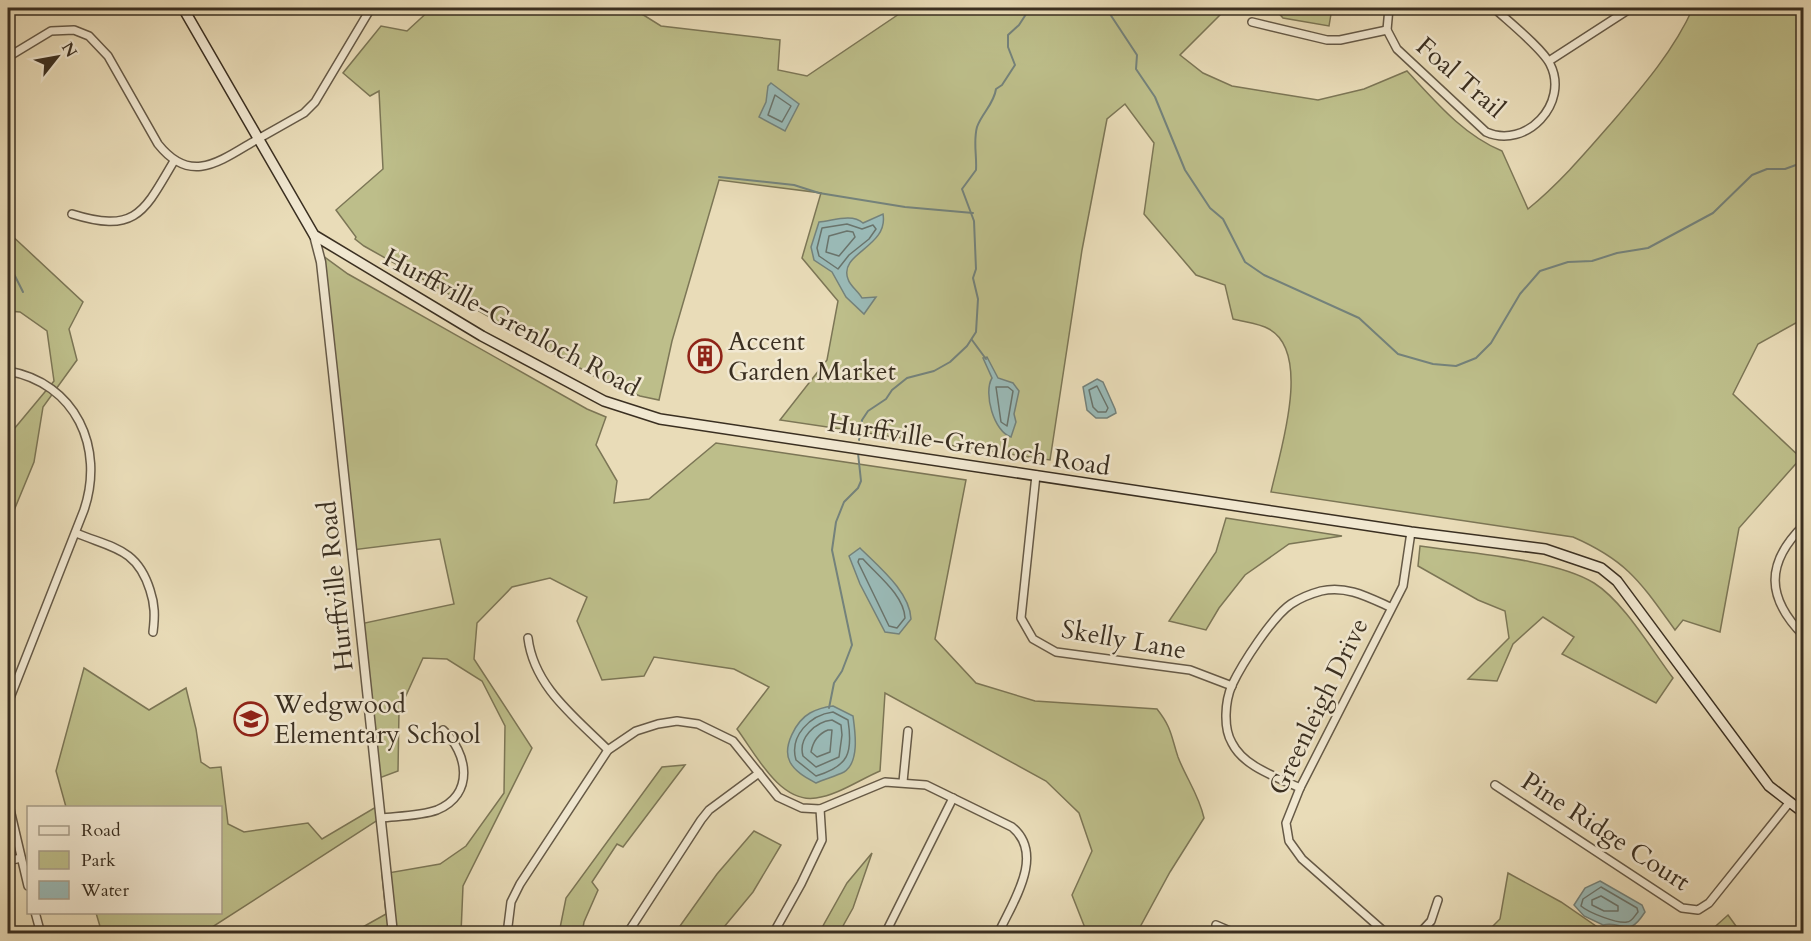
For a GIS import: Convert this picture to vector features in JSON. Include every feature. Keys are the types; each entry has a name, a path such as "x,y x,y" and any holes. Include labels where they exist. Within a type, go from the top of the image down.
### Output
{"main road":[{"name":"Hurffville-Grenloch Road","path":"183,8 314,235 377,275 482,336 604,401 660,419 1411,532 1545,549 1601,568 1626,593 1769,786 1803,813"}],"street":[{"path":"8,57 51,31 74,30 89,36 108,56 158,144 174,161 190,166 209,166 304,112 315,102 371,8"},
{"name":"Foal Trail","path":"1389,8 1388,30 1402,55 1476,125 1497,137 1514,137 1527,131 1551,104 1556,83 1549,61"},
{"path":"1494,8 1549,61 1631,8"},
{"path":"1252,22 1327,40 1340,40 1388,30"},
{"path":"72,214 109,222 131,217 146,206 174,161"},
{"name":"Hurffville Road","path":"314,235 321,262 393,933"},
{"path":"8,371 34,379 55,393 70,408 83,429 90,449 93,470 89,495 76,533 8,703"},
{"name":"Skelly Lane","path":"1036,475 1021,618 1033,639 1056,652 1190,670 1232,686"},
{"path":"1803,525 1783,551 1775,580 1780,606 1803,636"},
{"name":"Greenleigh Drive","path":"1387,933 1295,851 1289,841 1286,823 1300,788 1350,693 1402,586 1411,532"},
{"path":"76,533 127,554 140,566 154,605 153,632"},
{"path":"1300,788 1248,762 1232,744 1226,729 1232,686 1273,620 1290,604 1304,596 1323,591 1346,590 1390,608"},
{"path":"528,638 531,657 546,686 608,750"},
{"path":"507,933 511,902 520,884 608,750 636,731 677,721 698,724 733,741 778,797 802,808 820,809 885,782 903,782 926,785 1012,827 1019,833 1026,847 1026,873 998,933"},
{"path":"381,818 438,809 457,794 464,782 465,765 460,749 443,730"},
{"path":"903,782 908,731"},
{"path":"627,933 709,810 759,773"},
{"name":"Pine Ridge Court","path":"1495,785 1682,908 1698,909 1709,903 1789,803"},
{"path":"885,933 953,798"},
{"path":"8,801 27,882"},
{"path":"773,933 820,846 823,827 820,809"},
{"path":"8,861 21,858"},
{"path":"1419,933 1431,921 1438,900"},
{"path":"35,914 40,933"},
{"path":"1216,925 1237,933"}],"green space":[{"path":"432,8 637,8 637,11 661,26 780,40 778,70 807,76 908,8 1227,8 1180,55 1203,73 1232,86 1318,100 1364,89 1407,71 1462,127 1502,151 1528,209 1573,166 1636,94 1668,53 1693,8 1803,8 1803,319 1758,344 1733,394 1801,458 1739,528 1720,632 1683,620 1675,630 1632,575 1607,555 1573,537 1271,492 1290,406 1289,359 1282,341 1269,329 1233,319 1225,285 1196,275 1144,214 1154,143 1125,104 1107,119 1082,250 1050,460 780,420 827,360 838,301 802,258 821,193 719,180 672,341 659,400 640,396 601,380 364,246 355,239 356,237 336,210 383,169 379,91 370,96 343,73 381,26 407,31"},
{"path":"1274,8 1332,8 1329,26 1283,18"},
{"path":"8,232 83,302 69,329 77,360 43,407 34,462 8,525 8,426 14,429 54,381 47,331 20,312 8,311"},
{"path":"319,253 348,274 587,409 606,417 596,445 617,481 614,503 649,499 716,443 966,480 935,639 976,683 1035,701 1157,709 1168,727 1178,757 1199,802 1204,818 1170,872 1140,927 1135,933 1087,933 1072,895 1092,851 1079,813 1046,781 885,693 880,771 840,791 816,798 803,798 791,793 770,775 737,729 769,687 734,669 654,657 644,676 602,680 577,621 587,597 550,578 512,587 477,623 474,659 532,748 463,886 461,933 352,933 386,914 382,874 440,864 466,846 504,793 505,726 482,681 447,659 423,658 399,711 398,771 374,780 360,624 454,604 440,539 352,550"},
{"path":"1226,518 1342,536 1289,544 1245,575 1219,608 1206,630 1169,621 1216,552"},
{"path":"1420,546 1535,563 1578,575 1594,583 1605,591 1626,614 1673,678 1656,703 1562,654 1574,637 1543,617 1513,644 1497,681 1468,679 1509,638 1505,611 1478,600 1418,566"},
{"path":"84,668 149,710 186,688 201,762 210,768 221,767 228,824 244,832 308,823 322,839 376,807 378,820 203,933 102,933 96,914 222,914 222,806 66,806 56,771"},
{"path":"685,765 623,847 617,844 592,882 598,890 584,922 582,933 559,933 566,898 662,767"},
{"path":"754,831 781,845 753,892 719,933 675,933 717,874"},
{"path":"872,853 853,908 839,933 819,933 847,883"},
{"path":"1508,873 1561,902 1606,933 1486,933 1500,919"},
{"path":"1728,915 1741,933 1708,933"}],"water":[{"path":"771,83 799,104 785,131 759,117 766,102 768,86"},
{"path":"883,214 883,225 879,234 856,256 847,270 849,282 862,298 876,297 864,314 846,297 832,272 814,260 811,247 819,222 853,218 863,223"},
{"path":"987,357 998,378 1013,383 1019,391 1014,414 1016,422 1011,437 1000,428 992,411 989,393 992,378 983,358"},
{"path":"1097,379 1103,382 1115,409 1116,413 1107,418 1096,418 1087,410 1083,387"},
{"path":"860,548 892,580 905,599 911,619 899,634 885,632 860,584 849,556"},
{"path":"833,706 853,716 854,754 849,767 844,772 816,783 792,766 788,756 789,742 795,728 805,717 815,710"},
{"path":"1600,881 1642,905 1645,912 1634,925 1625,927 1603,925 1584,916 1574,905 1585,888"}],"waterway":[{"path":"859,440 862,420 868,411 886,399 892,390 907,378 934,371 950,362 967,346 976,332 978,299 973,278 976,269 974,221 962,189 976,170 977,127 996,89 1002,85 1015,65 1008,47 1008,35 1019,25 1030,8"},
{"path":"1106,8 1137,55 1136,69 1155,97 1185,170 1210,208 1223,219 1245,262 1264,275 1359,318 1398,354 1433,364 1456,366 1476,358 1491,343 1520,294 1540,271 1568,262 1592,261 1617,253 1648,248 1713,213 1752,175 1767,169 1785,169 1804,162"},
{"path":"719,177 794,185 819,193 905,207 973,213"},
{"path":"8,262 23,292"},
{"path":"972,340 986,359"},
{"path":"829,708 834,683 842,671 852,645 832,550 836,522 844,502 858,488 861,481 858,453"}],"place":[{"name":"Accent Garden Market","path":"705,356"},
{"name":"Wedgwood Elementary School","path":"251,719"}]}
